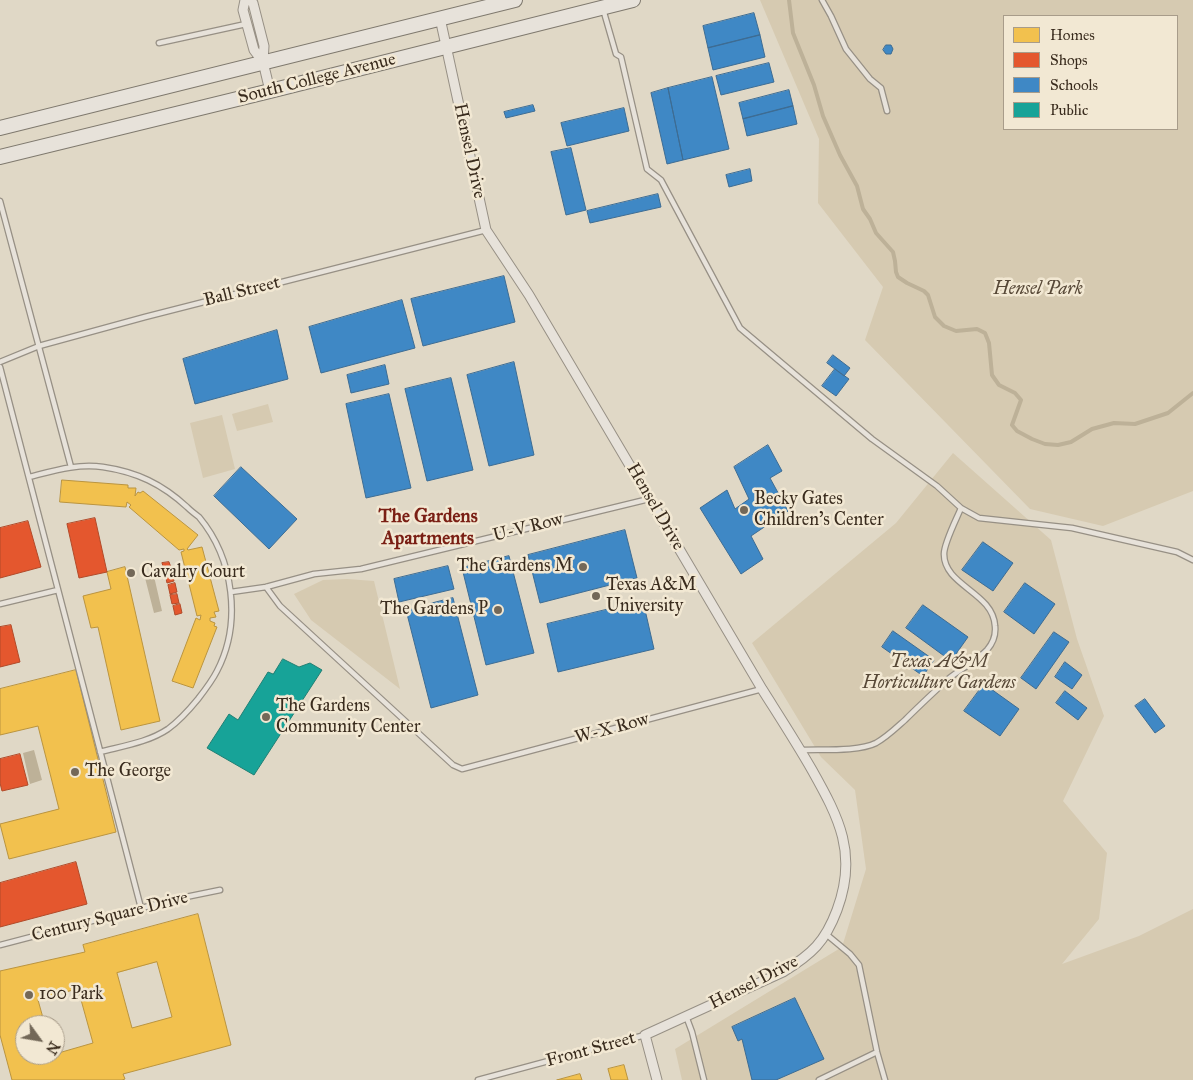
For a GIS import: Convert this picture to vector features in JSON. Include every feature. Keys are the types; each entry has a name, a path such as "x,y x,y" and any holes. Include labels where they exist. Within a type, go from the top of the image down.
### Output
{"main road":[{"name":"South College Avenue","path":"0,128 515,0"},
{"name":"South College Avenue","path":"0,158 447,46 602,4 633,0"}],"street":[{"path":"245,0 243,10 246,24 254,50 263,62"},
{"path":"250,0 253,3 264,46 263,62 270,91"},
{"name":"Hensel Drive","path":"440,18 486,230 529,295 800,750 826,795 842,831 845,849 845,884 826,934 812,952 783,972 645,1036"},
{"path":"645,1036 657,1080"}],"lane":[{"path":"822,0 846,49 870,79 881,88 887,111"},
{"path":"602,4 616,54 621,58 646,169 661,180 740,328 872,439 937,486 961,508 979,518 1072,528 1177,552 1193,560"},
{"path":"159,43 246,24"},
{"path":"0,201 71,467"},
{"name":"Ball Street","path":"0,362 39,346 145,317 486,230"},
{"path":"0,367 141,908"},
{"path":"29,477 71,467 101,466 130,472 151,481 175,496 198,517 215,542 225,565 231,592 231,620 226,648 217,671 205,690 188,711 168,728 153,737 135,744 100,752"},
{"name":"U-V Row","path":"231,592 266,587 314,574 361,569 650,498"},
{"path":"800,750 862,748 876,743 892,732 948,680 986,651 992,643 995,625 994,617 989,607 959,582 948,569 944,554 949,536 961,508"},
{"name":"W-X Row","path":"266,587 280,606 453,765 462,769 762,689"},
{"path":"0,604 58,590"},
{"name":"Century Square Drive","path":"0,945 141,908 220,890"},
{"path":"826,934 850,954 859,965 877,1052 885,1080"},
{"path":"686,1016 704,1080"},
{"name":"Front Street","path":"478,1080 645,1036"},
{"path":"818,1080 877,1052"}],"green space":[{"name":"Hensel Park","path":"760,0 1193,0 1193,491 1103,526 1030,509 865,340 883,287 818,203 819,139"},
{"path":"268,404 273,422 237,431 232,414"},
{"path":"222,415 235,469 203,478 190,423"},
{"name":"Texas A&M Horticulture Gardens","path":"953,453 1051,540 1077,639 1104,716 1063,801 1107,853 1099,919 1062,964 1139,936 1193,909 1193,1080 682,1080 675,1049 842,947 866,869 855,790 821,757 752,643 896,523"},
{"path":"323,580 374,581 400,689 311,620 294,594"}],"shaded area":[{"path":"153,572 162,611 154,613 144,574"},
{"path":"34,750 42,780 30,784 23,753"}],"building: Homes":[{"path":"62,480 128,485 128,488 136,488 135,496 138,492 143,491 198,535 187,549 202,547 219,611 214,612 216,617 210,618 210,621 215,623 214,626 217,627 193,688 172,681 196,618 200,620 201,615 197,616 181,552 184,549 179,550 129,507 131,505 127,502 126,507 60,502"},
{"path":"125,567 160,721 121,730 98,627 91,628 83,596 111,589 107,572"},
{"name":"The George","path":"76,670 116,832 9,859 0,824 59,809 38,726 0,735 0,689"},
{"name":"100 Park","path":"198,914 231,1045 123,1074 125,1079 122,1080 12,1080 0,1035 0,971 85,952 83,945","holes":["157,962 172,1017 132,1028 117,973"]},
{"path":"624,1065 628,1080 611,1080 608,1069"},
{"path":"580,1074 582,1080 557,1080"}],"building: Shops":[{"path":"95,518 107,572 79,578 67,524"},
{"path":"28,521 41,567 0,578 0,528"},
{"path":"169,562 172,570 165,572 162,563"},
{"path":"172,572 174,581 167,583 165,574"},
{"path":"175,583 177,592 170,594 168,585"},
{"path":"177,594 179,603 172,604 170,595"},
{"path":"180,604 182,613 175,615 173,606"},
{"path":"11,625 20,662 0,667 0,627"},
{"path":"20,754 28,785 2,791 0,759"},
{"path":"76,862 87,904 0,927 0,883"}],"building: Schools":[{"path":"754,13 760,35 708,48 703,26"},
{"path":"760,35 765,57 713,70 708,48"},
{"path":"886,45 891,45 893,49 891,54 886,54 883,50"},
{"path":"769,63 774,82 721,95 716,76"},
{"path":"712,77 729,149 683,160 668,88"},
{"path":"668,88 683,160 667,164 651,93"},
{"path":"789,90 793,106 743,119 739,103"},
{"path":"533,105 535,111 506,118 504,112"},
{"path":"793,106 797,124 747,136 743,119"},
{"path":"624,108 629,131 567,146 561,123"},
{"path":"571,148 586,210 566,215 551,152"},
{"path":"750,169 752,181 729,187 726,175"},
{"path":"658,194 661,207 590,223 587,211"},
{"path":"504,276 515,322 423,346 411,299"},
{"path":"402,300 415,348 321,373 309,327"},
{"path":"277,330 288,379 195,404 183,359"},
{"path":"833,355 850,368 844,376 827,363"},
{"path":"514,362 534,455 489,466 467,375"},
{"path":"385,365 389,384 351,393 347,375"},
{"path":"835,369 849,379 836,396 822,386"},
{"path":"451,378 473,470 427,481 405,389"},
{"path":"389,394 411,488 366,498 346,404"},
{"name":"Becky Gates Children's Center","path":"768,445 782,471 770,478 788,511 751,536 763,559 741,574 700,508 727,490 735,509 749,499 734,467"},
{"path":"241,467 297,519 269,549 214,496"},
{"name":"The Gardens M","path":"625,530 637,578 540,603 528,555"},
{"path":"983,542 1013,563 993,591 962,570"},
{"name":"The Gardens P","path":"509,556 534,653 486,665 462,568"},
{"path":"448,566 454,589 399,602 394,579"},
{"path":"1025,583 1055,604 1034,634 1004,612"},
{"path":"453,598 478,695 431,708 406,610"},
{"path":"643,601 654,649 558,672 547,624"},
{"path":"923,605 968,637 951,661 906,628"},
{"path":"893,631 934,660 923,676 882,647"},
{"path":"1054,632 1069,642 1036,689 1021,678"},
{"path":"1065,662 1082,675 1072,689 1055,677"},
{"path":"984,684 1019,709 1000,736 964,711"},
{"path":"1065,691 1087,708 1078,720 1056,703"},
{"path":"1145,699 1165,726 1155,733 1135,706"},
{"path":"795,998 824,1059 776,1080 752,1080 742,1039 738,1041 732,1027"}],"building: Public":[{"name":"The Gardens Community Center","path":"283,659 299,667 310,663 322,670 254,775 207,748 229,714 238,720 268,672 273,674"}],"waterway":[{"path":"789,0 793,33 814,85 823,116 840,155 857,186 863,209 876,233 893,252 898,277 928,295 935,317 944,326 956,331 977,329 985,333 989,343 992,375 999,385 1015,393 1021,400 1012,425 1017,431 1045,444 1058,445 1071,442 1092,429 1114,423 1135,424 1168,413 1193,393"}],"place":[{"name":"Becky Gates Children's Center","path":"744,510"},
{"name":"The Gardens M","path":"583,567"},
{"name":"Cavalry Court","path":"131,573"},
{"name":"Texas A&M University","path":"596,596"},
{"name":"The Gardens P","path":"498,610"},
{"name":"The Gardens Community Center","path":"266,717"},
{"name":"The George","path":"75,772"},
{"name":"100 Park","path":"29,995"}],"district":[{"name":"The Gardens Apartments","path":"428,528"}]}
